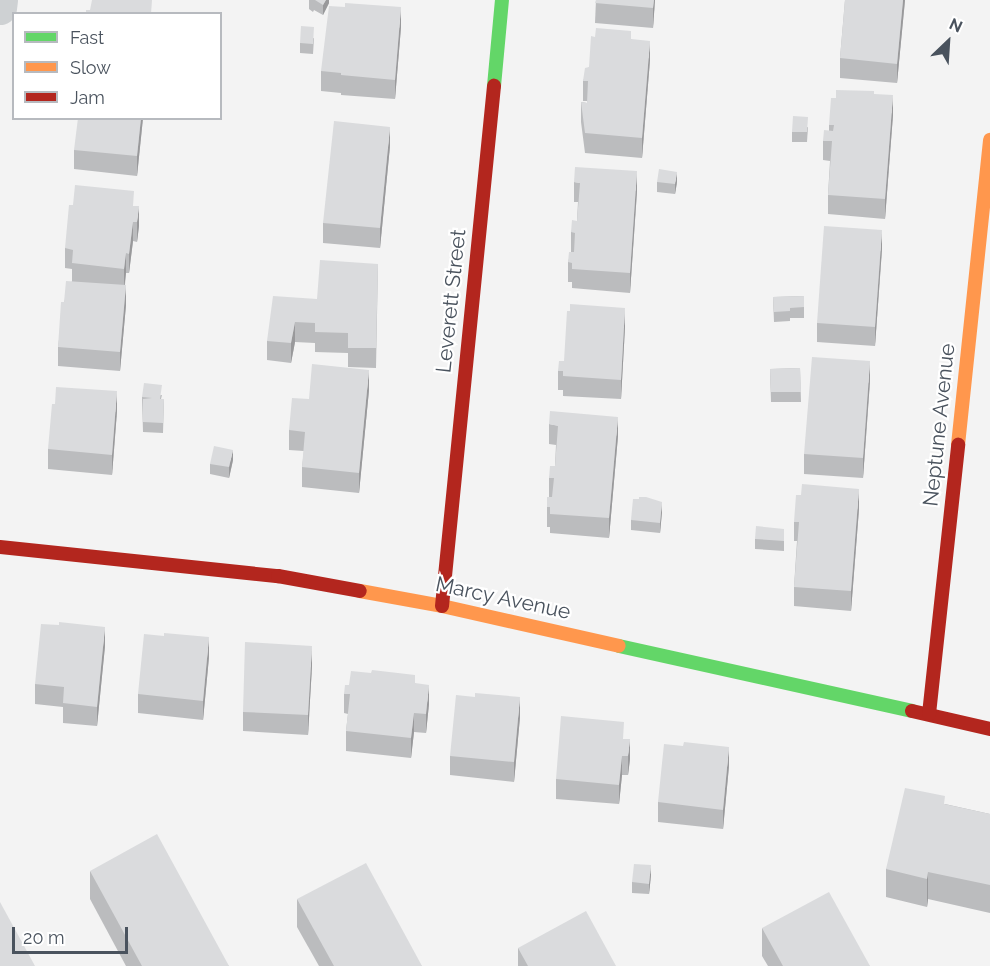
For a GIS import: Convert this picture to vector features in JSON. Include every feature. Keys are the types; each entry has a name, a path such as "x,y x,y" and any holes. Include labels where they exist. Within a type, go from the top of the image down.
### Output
{"street":[{"path":"0,8 1,0"},
{"name":"Leverett Street","path":"442,606 502,0"},
{"name":"Neptune Avenue","path":"929,714 990,140"},
{"name":"Marcy Avenue","path":"0,547 278,576 442,606 990,729"}],"building":[{"path":"92,0 152,0 151,12 86,12 90,10"},
{"path":"315,0 326,0 323,5"},
{"path":"596,0 654,0 653,8 595,3"},
{"path":"845,0 903,0 897,64 840,58"},
{"path":"345,3 401,7 395,80 321,71 329,6 345,7"},
{"path":"301,26 314,27 313,44 300,43"},
{"path":"596,28 631,31 631,39 650,41 642,138 585,133 581,102 587,103 588,81 583,81 585,68 589,67 591,36 595,37"},
{"path":"836,90 874,91 874,94 893,95 885,199 828,195 832,141 823,141 824,130 833,131 834,125 829,125 831,98 836,98"},
{"path":"793,116 808,117 807,132 792,132"},
{"path":"78,120 141,120 137,156 74,150"},
{"path":"334,121 390,127 380,228 323,223"},
{"path":"575,167 637,171 630,273 572,269 572,263 568,262 569,252 574,252 575,233 571,232 572,220 577,221 580,183 574,182"},
{"path":"659,169 677,172 675,184 657,182"},
{"path":"75,185 134,191 133,206 139,206 137,222 133,222 129,254 126,253 124,269 72,263 73,250 65,248 69,205 73,205"},
{"path":"824,226 882,230 875,327 817,323"},
{"path":"320,260 378,264 376,348 348,348 348,333 315,332 315,323 295,322 291,343 267,341 273,296 317,299"},
{"path":"66,281 126,285 120,352 58,347 61,302 64,302"},
{"path":"804,296 804,307 774,312 773,297"},
{"path":"570,304 625,308 621,380 563,376 563,371 558,371 559,361 564,361 567,311 570,311"},
{"path":"812,357 870,361 863,458 804,454"},
{"path":"312,364 369,370 359,473 302,467 305,432 289,430 292,398 309,399"},
{"path":"800,368 801,392 771,392 770,369"},
{"path":"144,383 162,385 160,399 164,399 163,423 143,422 143,399 152,398 142,397"},
{"path":"56,387 117,391 112,455 48,449"},
{"path":"550,411 618,417 609,518 550,514 547,497 552,497 554,478 549,478 550,466 555,466 558,426 549,424"},
{"path":"214,446 233,450 229,467 210,464"},
{"path":"802,484 859,489 851,591 794,587 799,522 794,522 796,495 801,495"},
{"path":"639,497 662,502 660,523 631,520 633,499 639,499"},
{"path":"756,526 784,529 784,541 755,539"},
{"path":"59,622 105,627 97,707 63,703 64,687 35,684 41,624 59,625"},
{"path":"164,633 209,637 203,701 138,694 144,634 164,636"},
{"path":"245,642 312,646 308,715 243,712"},
{"path":"372,670 415,675 415,683 429,685 426,714 414,713 411,738 346,731 350,694 344,694 345,685 349,685 351,671 371,673"},
{"path":"475,693 520,697 514,762 450,756 456,695 475,697"},
{"path":"561,716 624,722 623,739 630,739 628,756 622,756 619,785 556,779"},
{"path":"684,742 729,747 723,810 658,802 664,744 683,746"},
{"path":"905,788 945,796 944,804 990,814 990,885 928,872 927,879 886,869"},
{"path":"157,834 229,966 142,966 90,871"},
{"path":"366,863 422,966 334,966 297,899"},
{"path":"634,864 651,865 649,884 632,882"},
{"path":"829,892 870,966 783,966 762,928"},
{"path":"0,902 35,966 0,966"},
{"path":"586,911 616,966 528,966 518,948"}],"traffic: fast":[{"path":"494,86 502,0"},
{"path":"619,646 912,711"}],"traffic: slow":[{"path":"958,445 990,140"},
{"path":"360,591 442,606 619,646"}],"traffic: jam":[{"path":"442,606 494,86"},
{"path":"929,714 958,445"},
{"path":"0,547 278,576 360,591"},
{"path":"912,711 990,729"}]}
